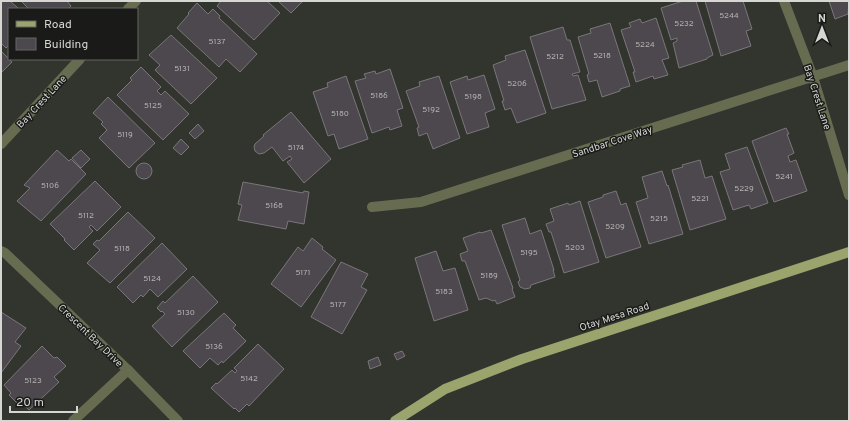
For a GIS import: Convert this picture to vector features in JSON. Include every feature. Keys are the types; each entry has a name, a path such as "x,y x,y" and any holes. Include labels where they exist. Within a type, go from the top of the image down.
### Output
{"main road":[{"name":"Otay Mesa Road","path":"395,421 445,389 522,359 849,252"}],"street":[{"name":"Bay Crest Lane","path":"784,1 813,77 849,195"},
{"name":"Bay Crest Lane","path":"1,144 79,60"},
{"name":"Sandbar Cove Way","path":"372,207 421,202 849,65"},
{"name":"Crescent Bay Drive","path":"1,251 5,252 128,370 178,421"},
{"path":"73,421 128,370"}],"building":[{"path":"1,1 10,1 18,8 8,8 8,46 6,48 1,43"},
{"path":"21,1 67,1 71,6 69,8 28,8"},
{"path":"221,1 267,1 280,13 254,40 217,6"},
{"path":"278,1 303,1 291,13"},
{"path":"683,1 696,1 713,55 707,59 679,68 673,43 677,41 677,38 671,40 661,8"},
{"path":"705,1 743,1 752,29 746,31 751,46 721,56"},
{"path":"829,1 849,1 848,14 835,19"},
{"path":"197,3 208,14 213,9 220,16 219,18 257,54 240,72 226,59 219,67 177,28"},
{"path":"656,18 669,58 662,60 668,75 654,79 653,76 636,82 633,72 635,72 621,30 631,27 629,23 640,19 642,23"},
{"path":"610,23 630,86 602,97 597,80 589,82 587,75 589,74 578,37 591,33 590,29"},
{"path":"563,27 567,40 570,40 580,72 572,74 573,76 578,75 586,100 552,109 530,37"},
{"path":"171,35 217,78 191,104 155,70 160,65 149,55"},
{"path":"525,50 546,113 517,123 511,108 505,110 502,101 504,101 493,65 506,60 505,56"},
{"path":"1,51 8,58 8,60 12,62 1,73"},
{"path":"141,67 161,87 157,91 161,95 165,91 189,114 163,140 117,95 132,80 130,78"},
{"path":"390,69 403,108 397,110 402,126 390,130 389,127 372,133 355,81 366,78 364,74 375,71 376,74"},
{"path":"484,75 495,109 485,113 489,127 467,134 450,82 467,76 468,80"},
{"path":"346,76 368,139 339,149 334,134 328,136 313,92 328,87 327,83"},
{"path":"439,76 460,138 433,149 427,133 419,136 417,128 419,127 406,91 420,86 419,82"},
{"path":"108,97 155,143 129,168 99,138 107,130 101,124 103,122 93,113"},
{"path":"291,112 331,159 304,183 287,162 292,159 290,156 283,161 272,147 264,153 259,154 255,151 254,147 255,144 264,136 263,135"},
{"path":"198,124 204,131 195,139 189,133"},
{"path":"786,128 794,153 788,156 790,162 796,160 807,191 774,202 752,141"},
{"path":"181,139 189,147 181,155 173,148"},
{"path":"747,147 768,203 751,209 749,205 733,210 720,172 730,169 725,154"},
{"path":"57,150 69,161 71,159 86,174 41,221 17,201 30,188 24,185"},
{"path":"81,150 90,159 81,168 72,158"},
{"path":"700,160 705,178 712,176 726,219 690,230 672,170 683,167 682,165"},
{"path":"144,163 150,165 152,171 150,177 144,179 138,177 136,171 138,165"},
{"path":"662,171 667,186 668,185 683,234 649,244 636,202 648,198 642,177"},
{"path":"95,181 121,207 97,231 91,225 89,227 93,231 74,250 50,224"},
{"path":"243,182 303,193 304,191 309,192 304,224 288,221 286,229 238,220 242,205 238,204"},
{"path":"616,191 621,205 626,203 641,247 606,258 588,202"},
{"path":"580,201 599,262 564,273 551,232 549,232 546,224 554,221 550,209"},
{"path":"128,212 155,238 110,283 87,263 100,250 93,244 97,240 99,241"},
{"path":"525,218 530,234 541,230 555,277 531,285 530,288 525,289 520,287 518,282 520,280 502,225"},
{"path":"491,230 515,297 497,304 495,300 493,301 486,298 479,300 465,261 462,261 460,254 468,251 463,238"},
{"path":"312,238 323,247 322,249 336,260 301,307 271,284 298,247 303,251"},
{"path":"162,243 187,269 158,297 150,289 143,297 141,295 133,303 117,287"},
{"path":"436,251 443,271 455,268 468,310 434,321 415,258"},
{"path":"341,262 368,274 361,287 367,290 342,334 311,317"},
{"path":"193,276 218,302 172,347 152,326 165,314 157,308 163,301 165,303"},
{"path":"1,312 26,328 15,342 21,346 1,373"},
{"path":"224,313 236,325 233,328 246,341 223,363 222,361 218,365 210,358 200,368 183,351"},
{"path":"258,344 284,369 249,406 247,404 239,412 211,388 232,370 235,373 237,371 234,368"},
{"path":"42,346 54,358 57,357 66,366 54,377 59,382 29,410 20,401 17,403 9,395 11,393 4,385"},
{"path":"402,351 405,356 397,360 394,354"},
{"path":"378,357 381,365 370,369 368,361"}]}
